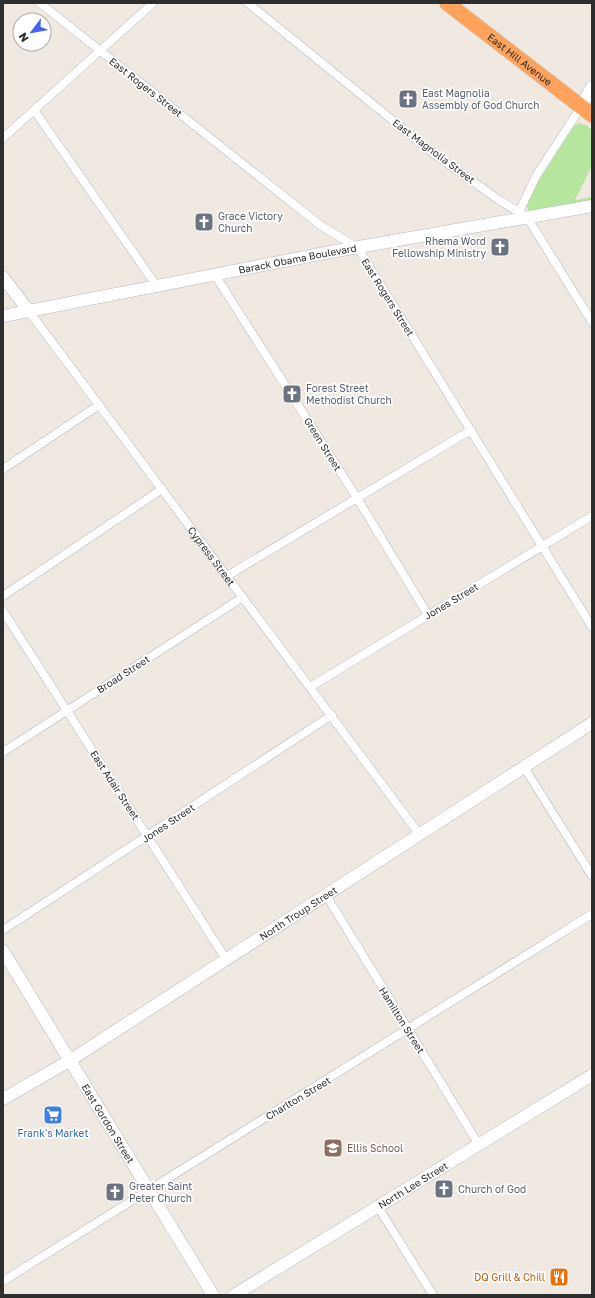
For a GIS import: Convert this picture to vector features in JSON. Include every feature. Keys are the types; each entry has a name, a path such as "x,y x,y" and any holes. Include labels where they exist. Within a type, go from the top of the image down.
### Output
{"highway":[{"name":"East Hill Avenue","path":"447,3 587,111"}],"street":[{"name":"East Rogers Street","path":"40,3 320,225 358,248 592,627"},
{"path":"3,138 153,3"},
{"name":"East Magnolia Street","path":"248,3 433,152 523,214 592,322"},
{"path":"523,214 536,176 587,111 592,87"},
{"path":"34,110 156,285"},
{"name":"Barack Obama Boulevard","path":"3,316 156,285 358,248 523,214 592,206"},
{"name":"Green Street","path":"215,275 357,498 428,615"},
{"name":"Cypress Street","path":"3,277 332,715 420,835"},
{"path":"3,469 99,405"},
{"path":"227,576 471,430"},
{"path":"3,596 162,489"},
{"name":"Jones Street","path":"310,687 592,516"},
{"name":"Broad Street","path":"3,752 243,597"},
{"name":"East Adair Street","path":"3,611 226,959"},
{"name":"Jones Street","path":"3,930 148,837 332,715"},
{"name":"North Troup Street","path":"3,1099 69,1061 592,723"},
{"path":"524,767 592,876"},
{"name":"Hamilton Street","path":"326,895 479,1144"},
{"name":"Charlton Street","path":"3,1281 592,914"},
{"name":"East Gordon Street","path":"3,951 213,1295"},
{"name":"North Lee Street","path":"234,1295 592,1075"},
{"path":"378,1207 433,1295"}],"green space":[{"path":"579,123 586,125 592,130 592,166 575,200 592,197 592,202 529,211 526,206 528,198 573,127"}],"place":[{"name":"East Magnolia Assembly of God Church","path":"408,99"},
{"name":"Grace Victory Church","path":"204,222"},
{"name":"Rhema Word Fellowship Ministry","path":"500,247"},
{"name":"Forest Street Methodist Church","path":"292,394"},
{"name":"Frank's Market","path":"53,1115"},
{"name":"Ellis School","path":"333,1148"},
{"name":"Church of God","path":"444,1189"},
{"name":"Greater Saint Peter Church","path":"115,1192"},
{"name":"DQ Grill & Chill","path":"559,1277"}]}
